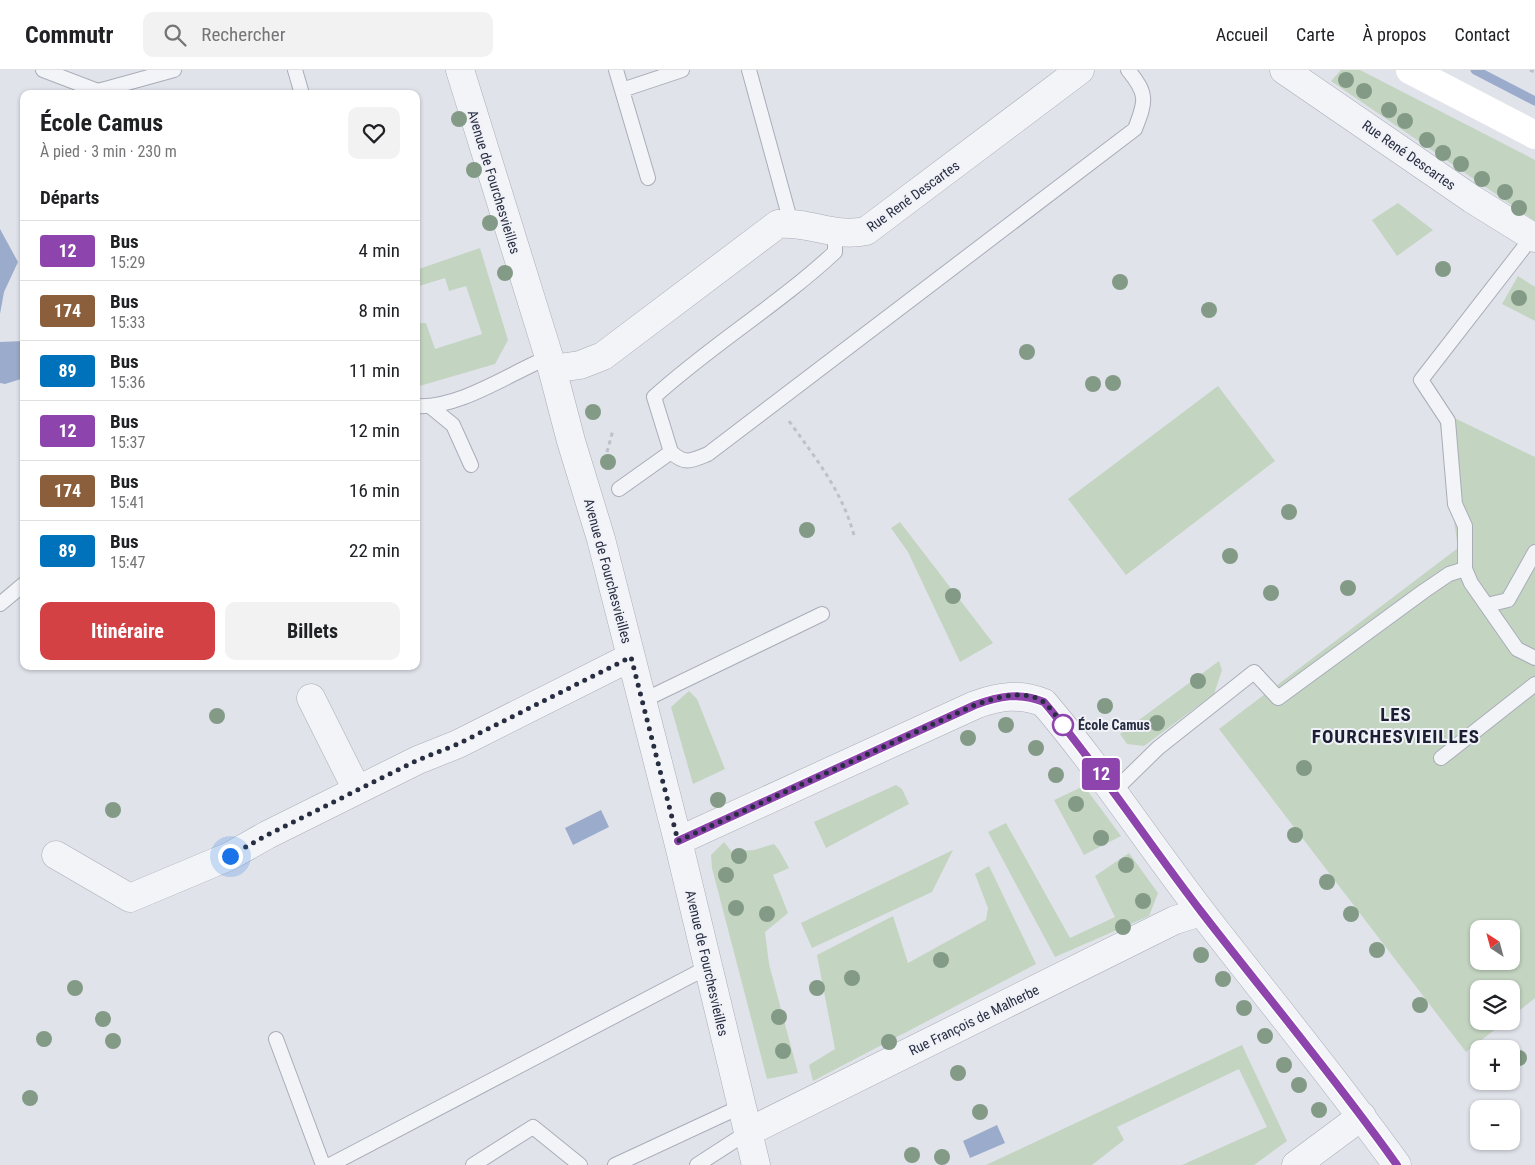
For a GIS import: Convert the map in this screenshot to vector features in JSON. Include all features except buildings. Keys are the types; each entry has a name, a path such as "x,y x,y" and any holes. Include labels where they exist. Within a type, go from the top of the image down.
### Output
{"street":[{"name":"Avenue de Fourchesvieilles","path":"460,70 550,363 571,441 601,539 678,841 756,1165"},
{"name":"Rue René Descartes","path":"791,223 835,234 849,235 866,231 1080,70"},
{"name":"Rue René Descartes","path":"1284,70 1472,199 1534,238"},
{"path":"1410,70 1535,135"},
{"path":"550,363 580,365 603,356 778,224 791,223"},
{"path":"56,855 130,898 230,856 357,790 546,702 631,657"},
{"path":"678,841 998,696 1028,696 1044,702 1114,791 1201,912 1362,1116 1397,1165"},
{"path":"311,698 357,790"},
{"name":"Rue François de Malherbe","path":"745,1119 1175,920 1201,912"},
{"path":"1296,1165 1362,1116"}],"lane":[{"path":"43,70 95,90"},
{"path":"102,90 174,70"},
{"path":"295,70 301,90"},
{"path":"616,70 648,178"},
{"path":"622,90 682,70"},
{"path":"749,70 791,223"},
{"path":"835,234 835,252 807,278 690,365 654,398 671,452 680,460 694,460 708,454 1135,129 1143,107 1142,87 1128,70"},
{"path":"1534,238 1421,380 1448,421 1455,504 1465,526 1465,569 1517,649 1535,658"},
{"path":"420,406 431,407 490,387 550,363"},
{"path":"431,407 453,425 471,465"},
{"path":"619,489 671,452"},
{"path":"1487,605 1508,600 1535,552"},
{"path":"1114,791 1158,748 1254,672 1278,698 1424,591 1449,574 1465,569"},
{"path":"0,604 20,587"},
{"path":"642,701 822,614"},
{"path":"1441,758 1535,684"},
{"path":"330,1165 708,967"},
{"path":"276,1039 323,1165"},
{"path":"615,1165 745,1119"},
{"path":"697,1165 745,1119"},
{"path":"473,1165 533,1127 580,1165"}],"path":[{"path":"1530,70 1535,72"},
{"path":"787,418 827,473 850,521 854,536"}],"green space":[{"path":"1341,70 1360,70 1535,160 1535,221 1331,81"},
{"path":"1398,203 1433,230 1397,256 1372,220"},
{"path":"480,248 508,340 495,364 420,386 420,323 426,323 435,349 482,334 466,286 449,291 445,278 420,286 420,269"},
{"path":"1518,276 1535,287 1535,321 1502,304"},
{"path":"1218,386 1275,461 1126,575 1068,499"},
{"path":"1438,410 1535,457 1535,998 1520,1010 1520,980 1470,980 1470,1030 1494,1030 1481,1040 1470,1040 1470,1049 1466,1052 1219,729 1458,548"},
{"path":"900,522 993,643 960,662 908,552 891,528"},
{"path":"1219,661 1222,670 1214,694 1144,746 1127,744 1120,734"},
{"path":"689,691 697,699 725,769 693,784 671,707"},
{"path":"896,785 902,789 909,804 826,848 814,822"},
{"path":"1084,786 1121,836 1084,855 1054,800"},
{"path":"1006,823 1070,938 1115,917 1095,876 1129,853 1158,893 1149,916 1055,957 988,832"},
{"path":"724,842 732,852 754,850 774,844 789,868 773,875 788,913 765,932 769,964 798,1073 767,1079 712,868 711,855"},
{"path":"953,850 932,892 812,948 801,923"},
{"path":"989,866 1036,964 813,1081 809,1065 835,1049 817,955 893,916 908,963 986,920 988,908 975,874"},
{"path":"1242,1045 1287,1141 1254,1165 1182,1165 1267,1127 1239,1069 1117,1127 1124,1140 1092,1165 986,1165"}],"water":[{"path":"0,229 18,262 4,292 0,314"},
{"path":"20,341 20,379 5,384 0,383 0,342"},
{"path":"601,810 609,827 573,845 565,828"},
{"path":"997,1125 1005,1143 970,1158 963,1141"}],"waterway":[{"path":"1475,70 1535,101"}],"bus line":[{"name":"12","path":"678,841 998,696 1028,696 1044,702 1122,802 1201,912 1362,1116 1397,1165"}],"place":[{"name":"École Camus","path":"1063,725"}],"district":[{"name":"LES FOURCHESVIEILLES","path":"1396,725"}],"route":[{"path":"230,856 267,835 418,760 458,744 546,702 631,657 678,841 998,696 1028,696 1044,702 1063,725"}]}
